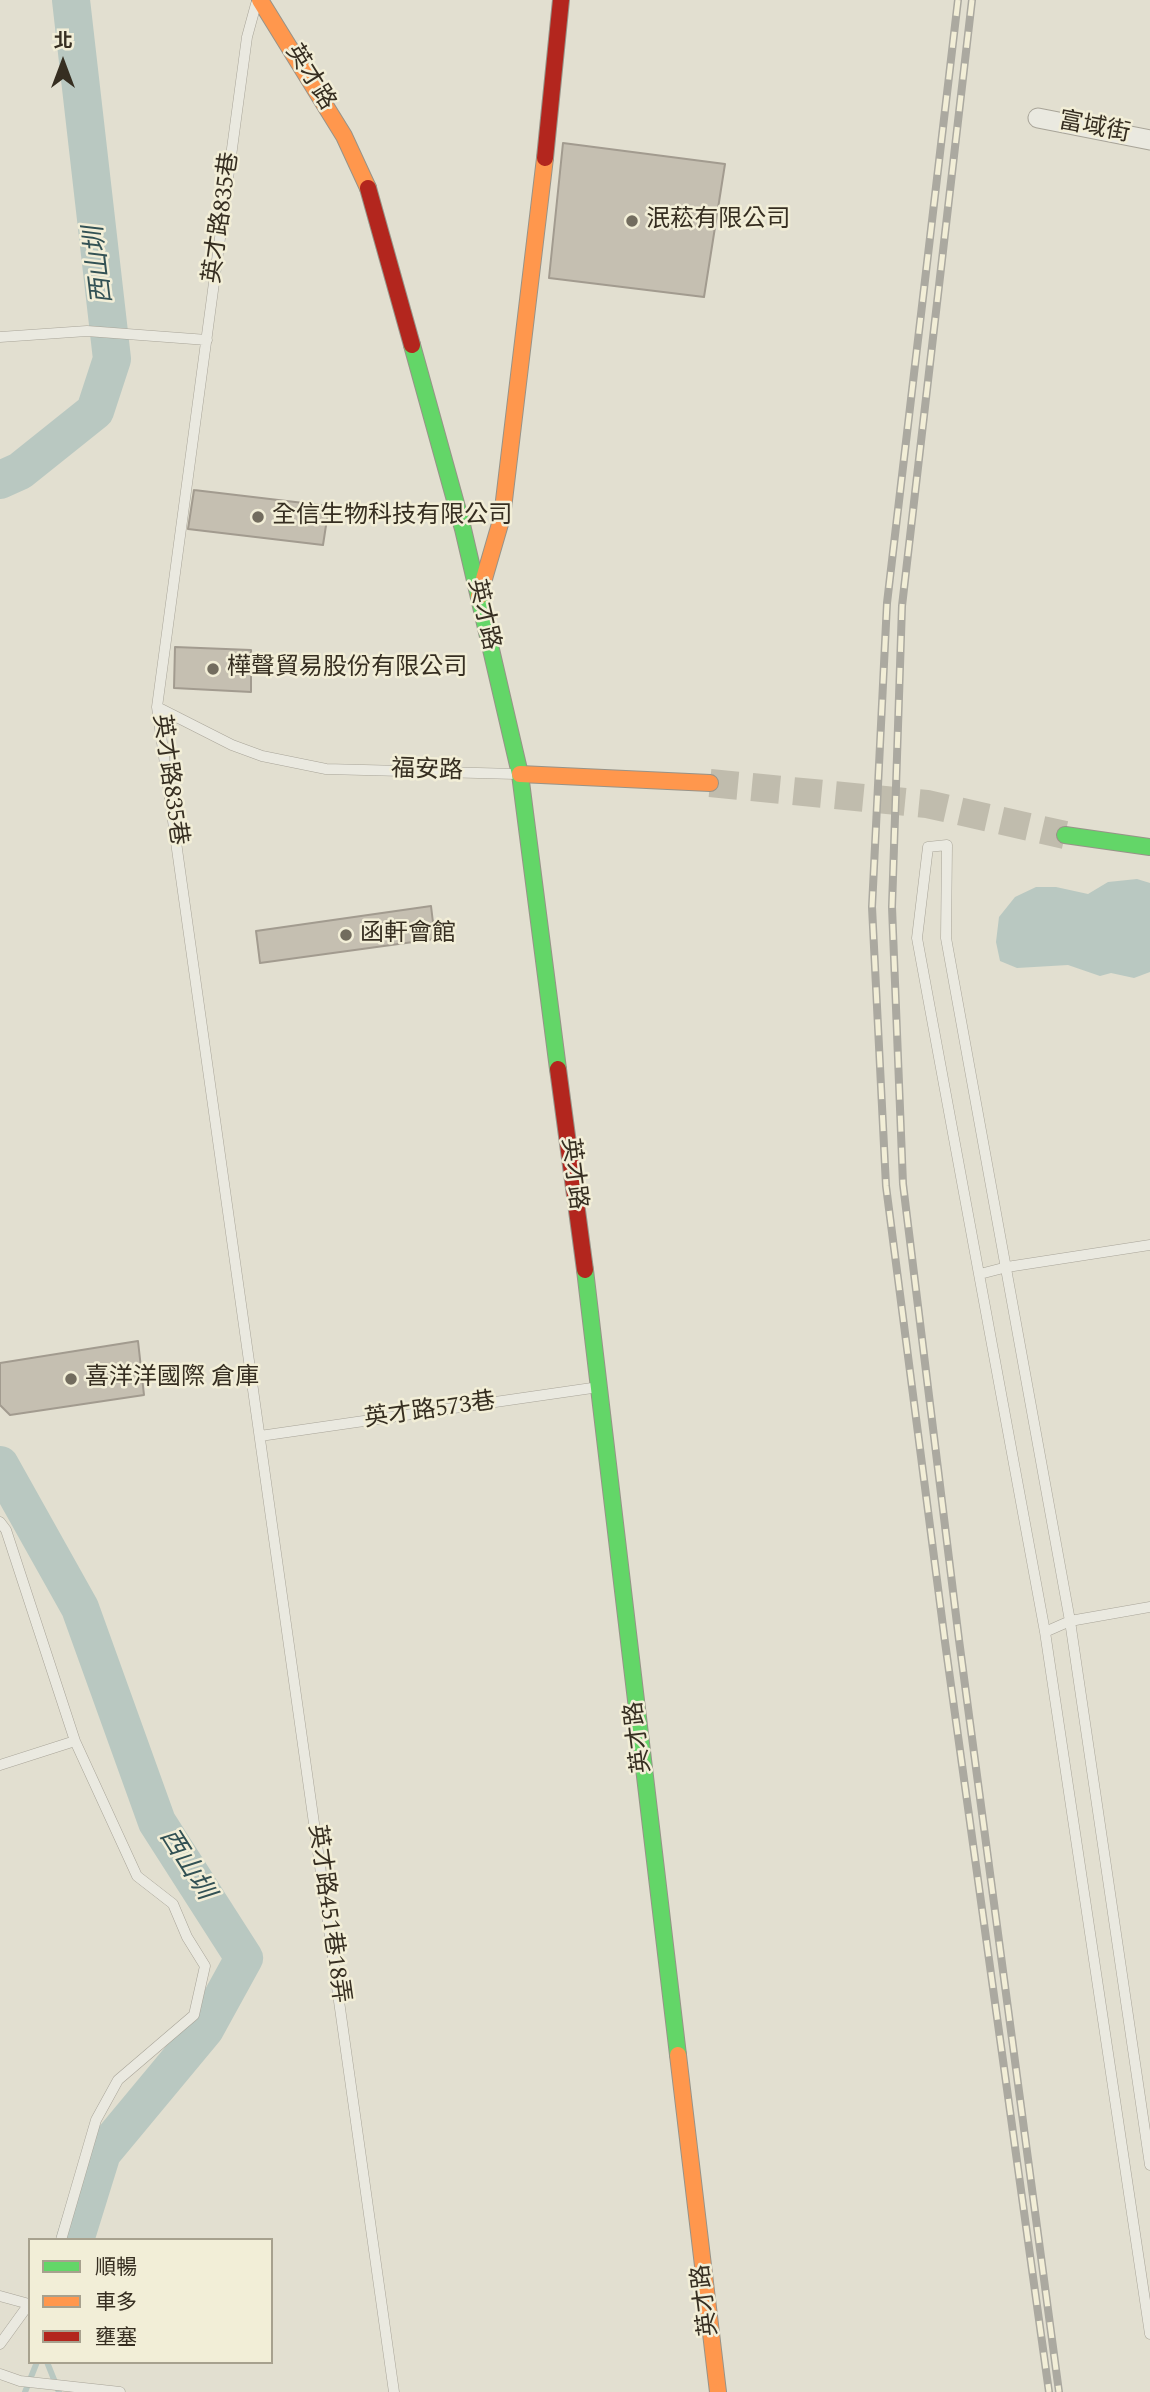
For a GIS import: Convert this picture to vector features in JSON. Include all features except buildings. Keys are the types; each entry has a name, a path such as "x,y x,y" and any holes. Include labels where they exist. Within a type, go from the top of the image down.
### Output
{"street":[{"name":"英才路","path":"258,0 344,136 366,180 463,529 520,774 600,1387 718,2392"},
{"path":"478,599 502,517 532,278 561,0"},
{"name":"富域街","path":"1038,118 1150,140"},
{"name":"福安路","path":"520,774 710,783"},
{"path":"1065,835 1150,847"}],"lane":[{"name":"英才路835巷","path":"258,0 247,37 157,707 260,1436"},
{"path":"0,337 87,331 207,340"},
{"name":"福安路","path":"157,707 262,757 326,769 520,774"},
{"path":"1150,2165 1070,1621 946,938 947,845 928,847 917,938 1045,1632 1150,2334"},
{"path":"979,1274 1007,1267 1150,1245"},
{"name":"英才路573巷","path":"260,1436 600,1387"},
{"name":"英才路451巷18弄","path":"260,1436 394,2392"},
{"path":"0,1522 6,1530 75,1741 137,1876 173,1904 187,1937 205,1966 194,2015 118,2080 96,2120 62,2238"},
{"path":"1045,1632 1070,1621 1150,1607"},
{"path":"0,1765 75,1741"},
{"path":"0,2296 28,2304"},
{"path":"0,2344 28,2305"},
{"path":"0,2374 20,2381 120,2392"}],"shaded area":[{"path":"1137,879 1150,883 1150,972 1134,978 1111,973 1100,976 1068,965 1017,968 1000,961 996,942 999,917 1015,897 1036,887 1056,887 1088,894 1108,882"}],"waterway":[{"name":"西山圳","path":"0,480 20,471 95,411 112,359 71,0"},
{"name":"西山圳","path":"0,1465 80,1608 157,1822 244,1958 205,2029 102,2153 76,2238"},
{"path":"25,2392 36,2364"},
{"path":"48,2364 59,2392"}],"tunnel":[{"path":"710,783 927,804 1065,835"}],"railway":[{"path":"958,0 887,603 872,907 886,1186 945,1642 1049,2392"},
{"path":"972,0 902,606 892,907 903,1184 959,1640 1059,2392"}],"traffic: fast":[{"path":"412,345 463,529 520,774 558,1069"},
{"path":"1065,835 1150,847"},
{"path":"585,1270 678,2055"}],"traffic: slow":[{"path":"260,0 344,136 368,188"},
{"path":"479,596 502,517 545,158"},
{"path":"520,774 710,783"},
{"path":"678,2055 718,2392"}],"traffic: jam":[{"path":"545,158 561,0"},
{"path":"368,188 412,345"},
{"path":"558,1069 585,1270"}],"place":[{"name":"泯菘有限公司","path":"632,221"},
{"name":"全信生物科技有限公司","path":"258,517"},
{"name":"樺聲貿易股份有限公司","path":"213,669"},
{"name":"函軒會館","path":"346,935"},
{"name":"喜洋洋國際 倉庫","path":"71,1379"}]}
